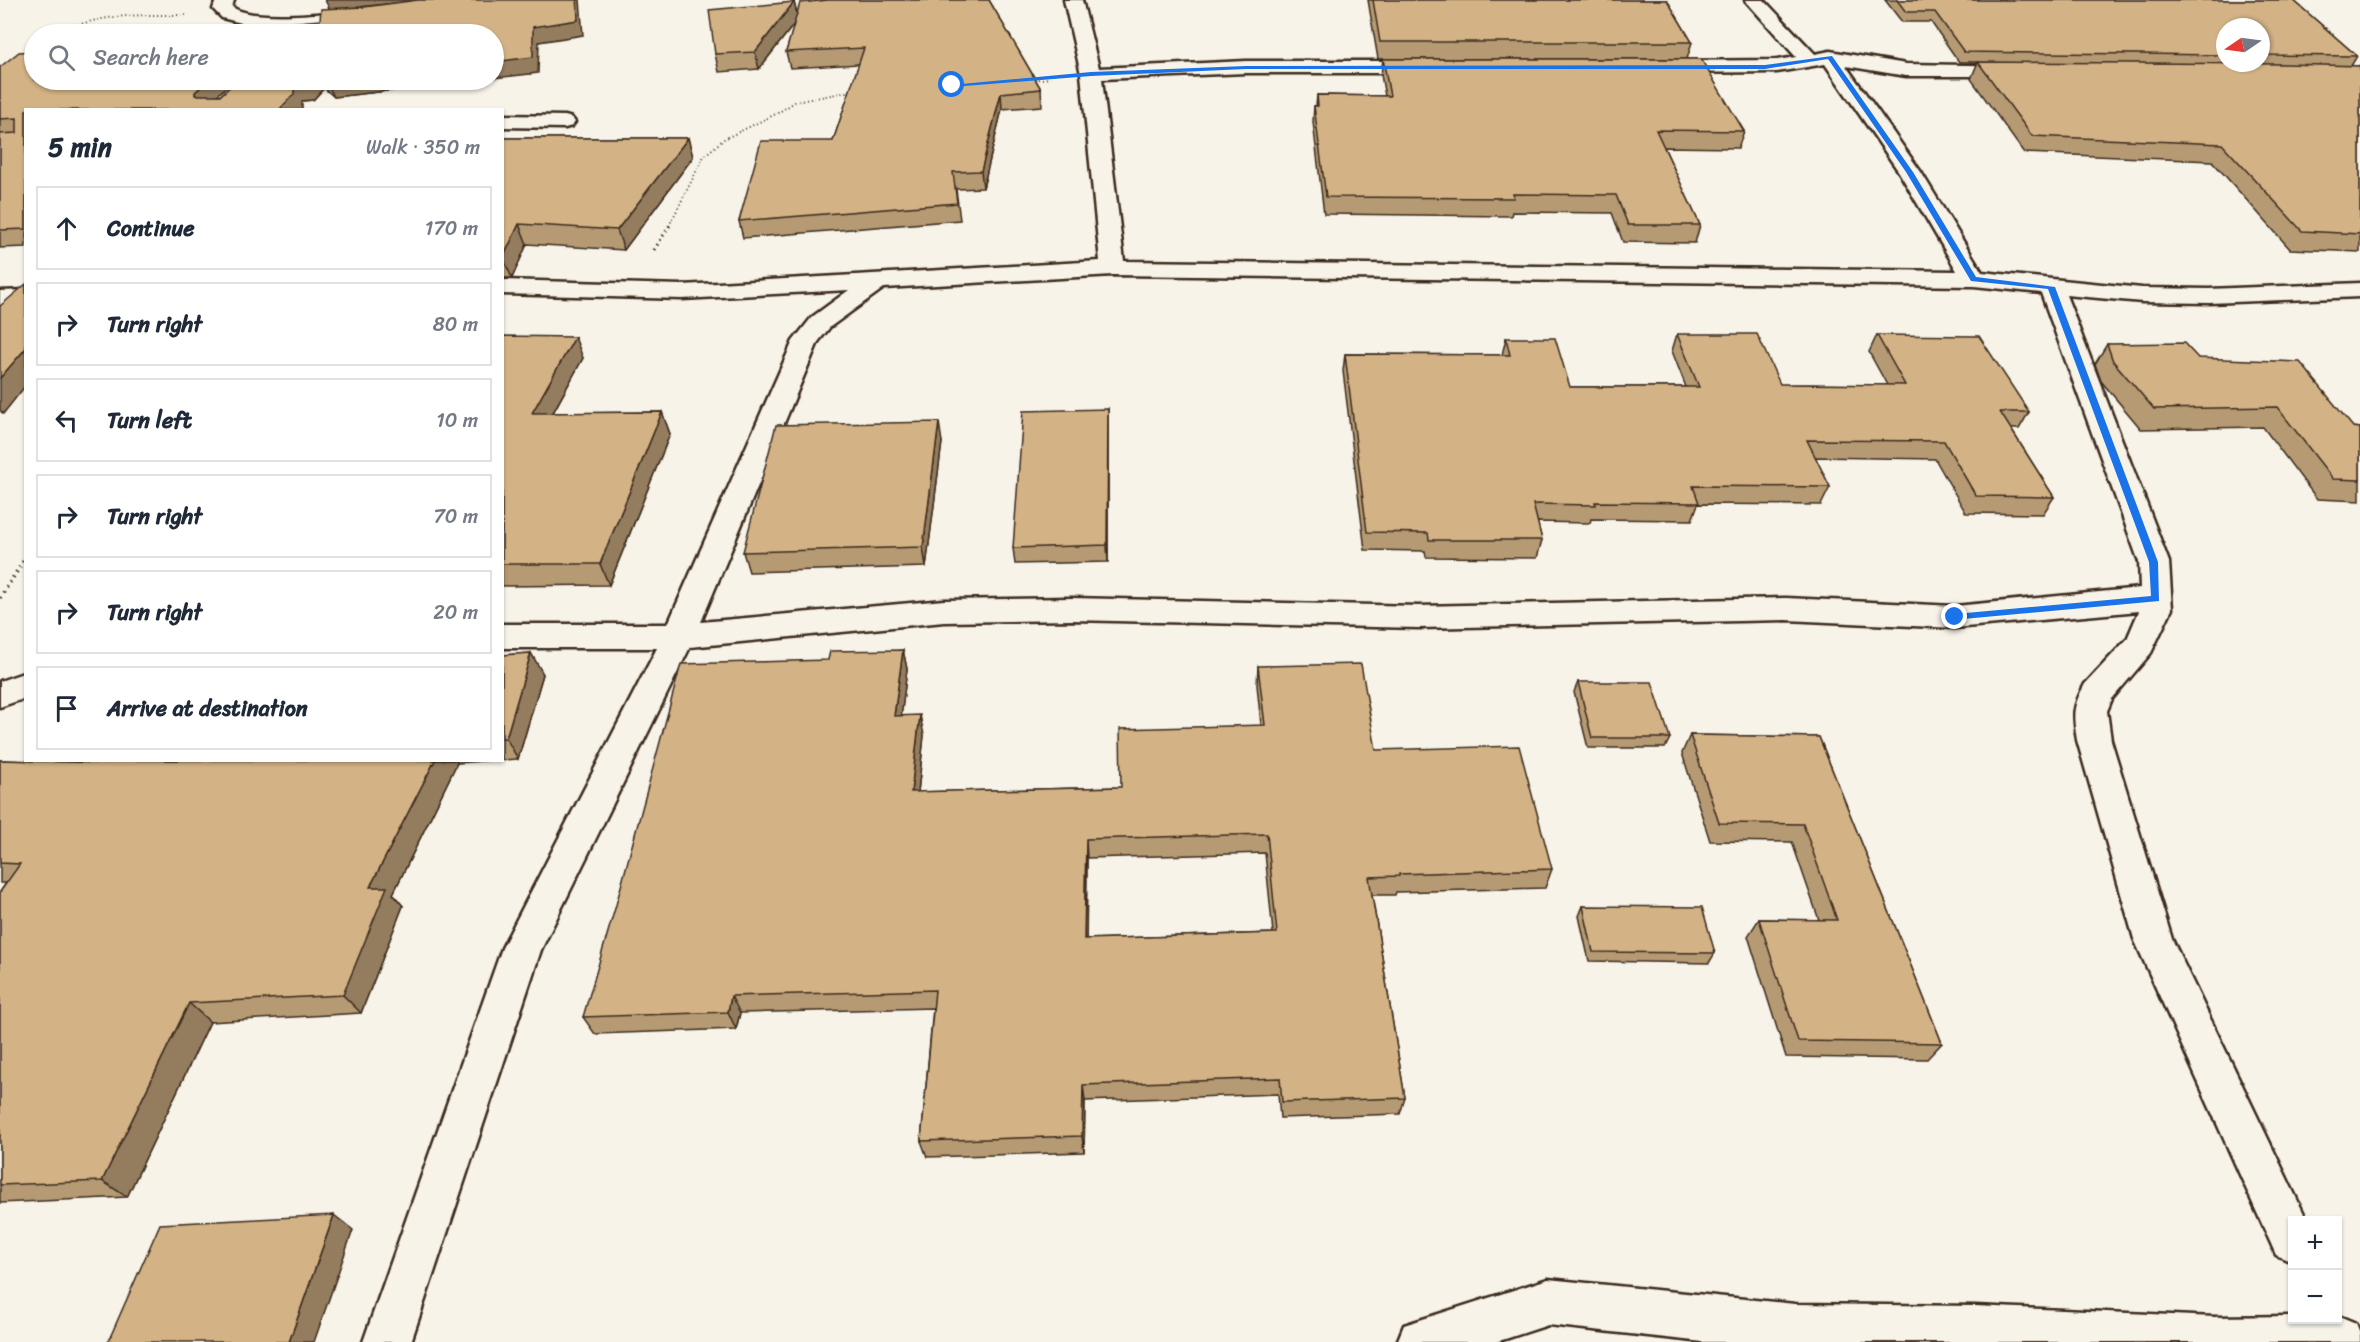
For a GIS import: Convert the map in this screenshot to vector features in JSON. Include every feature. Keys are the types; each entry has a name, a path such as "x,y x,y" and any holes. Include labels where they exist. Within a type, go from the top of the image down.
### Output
{"street":[{"path":"1073,0 1091,74 1113,268"},
{"path":"1754,0 1820,58 1910,172 1974,279"},
{"path":"227,7 269,24"},
{"path":"252,19 287,21 378,14"},
{"path":"1640,67 1771,67 1820,58 1906,70 2036,69"},
{"path":"1091,74 1246,67 1444,67"},
{"path":"504,120 566,122"},
{"path":"504,286 682,292 1113,268 1974,279 2051,287 2175,295 2360,290"},
{"path":"387,1342 522,948 679,636 806,341 820,322 878,281"},
{"path":"2051,287 2154,562 2156,609 2140,645 2097,693 2090,711 2094,740 2154,939 2288,1230"},
{"path":"0,298 24,297"},
{"path":"504,636 679,636 944,611 1071,609 1441,617 1786,609 1955,617 2156,598"},
{"path":"1421,1342 1548,1302 1795,1328 1975,1330 2215,1341 2336,1334"}],"path":[{"path":"79,24 90,19 119,14 227,7"},
{"path":"1021,81 1091,74"},
{"path":"626,290 666,233 704,156 724,140 795,102 856,90"},
{"path":"0,598 24,560"}],"building":[{"path":"418,0 577,0 578,20 533,27 533,57 504,61 504,24 278,24 320,20 321,9 364,7"},
{"path":"828,0 989,0 1041,89 1001,93 981,171 953,172 957,203 739,221 761,141 833,141 864,48 786,52 800,3"},
{"path":"1373,0 1667,0 1692,42 1380,42"},
{"path":"1897,0 2293,0 2357,56 2270,55 2270,18 2216,18 2216,55 1964,52 1935,12 1906,12"},
{"path":"794,2 755,52 715,54 709,10"},
{"path":"19,52 24,52 24,90 197,90 195,95 221,95 226,90 294,90 294,94 281,108 24,108 24,229 0,230 0,134 17,133 17,118 0,119 0,67"},
{"path":"1383,59 1701,59 1744,131 1656,130 1700,225 1628,225 1616,195 1513,194 1514,198 1326,197 1314,106 1318,106 1317,95 1390,96"},
{"path":"1978,62 2216,64 2216,72 2270,72 2270,64 2360,66 2360,234 2302,231 2222,144 2032,136"},
{"path":"504,138 688,138 617,230 519,224 504,256"},
{"path":"24,286 24,350 0,378 0,306"},
{"path":"1677,334 1757,334 1780,384 1905,385 1877,335 1979,336 2029,412 2000,412 2054,497 1976,496 1944,441 1807,440 1830,487 1693,486 1699,503 1533,504 1542,540 1429,540 1428,533 1367,532 1345,354 1510,355 1506,338 1555,338 1570,387 1699,387"},
{"path":"504,336 575,337 532,413 662,412 600,564 504,564"},
{"path":"2184,343 2198,358 2300,362 2353,427 2360,428 2360,480 2333,479 2277,407 2154,409 2113,361 2107,344"},
{"path":"1108,409 1107,545 1013,548 1023,411"},
{"path":"939,422 923,547 743,552 776,425"},
{"path":"903,650 894,716 920,715 911,792 1121,787 1120,729 1265,725 1258,666 1361,664 1376,750 1519,746 1552,869 1369,877 1405,1098 1282,1102 1280,1078 1083,1085 1082,1136 921,1141 935,990 731,996 728,1012 583,1017 616,905 681,664 828,660 830,651","holes":["1267,834 1277,933 1084,939 1086,839"]},
{"path":"531,653 506,738 504,738 504,655"},
{"path":"1578,682 1652,682 1670,738 1592,738"},
{"path":"1690,735 1819,737 1942,1043 1798,1041 1759,919 1837,920 1803,824 1719,823"},
{"path":"0,760 108,763 434,762 370,887 387,887 343,995 189,1003 102,1181 0,1185 0,892 20,864 0,863"},
{"path":"1583,906 1702,907 1715,953 1593,952"},
{"path":"334,1215 289,1342 108,1342 160,1224"}],"route":[{"path":"952,85 975,85 1091,74 1246,67 1765,67 1830,57 1910,172 1974,279 2051,287 2154,562 2156,598 1955,617"}]}
